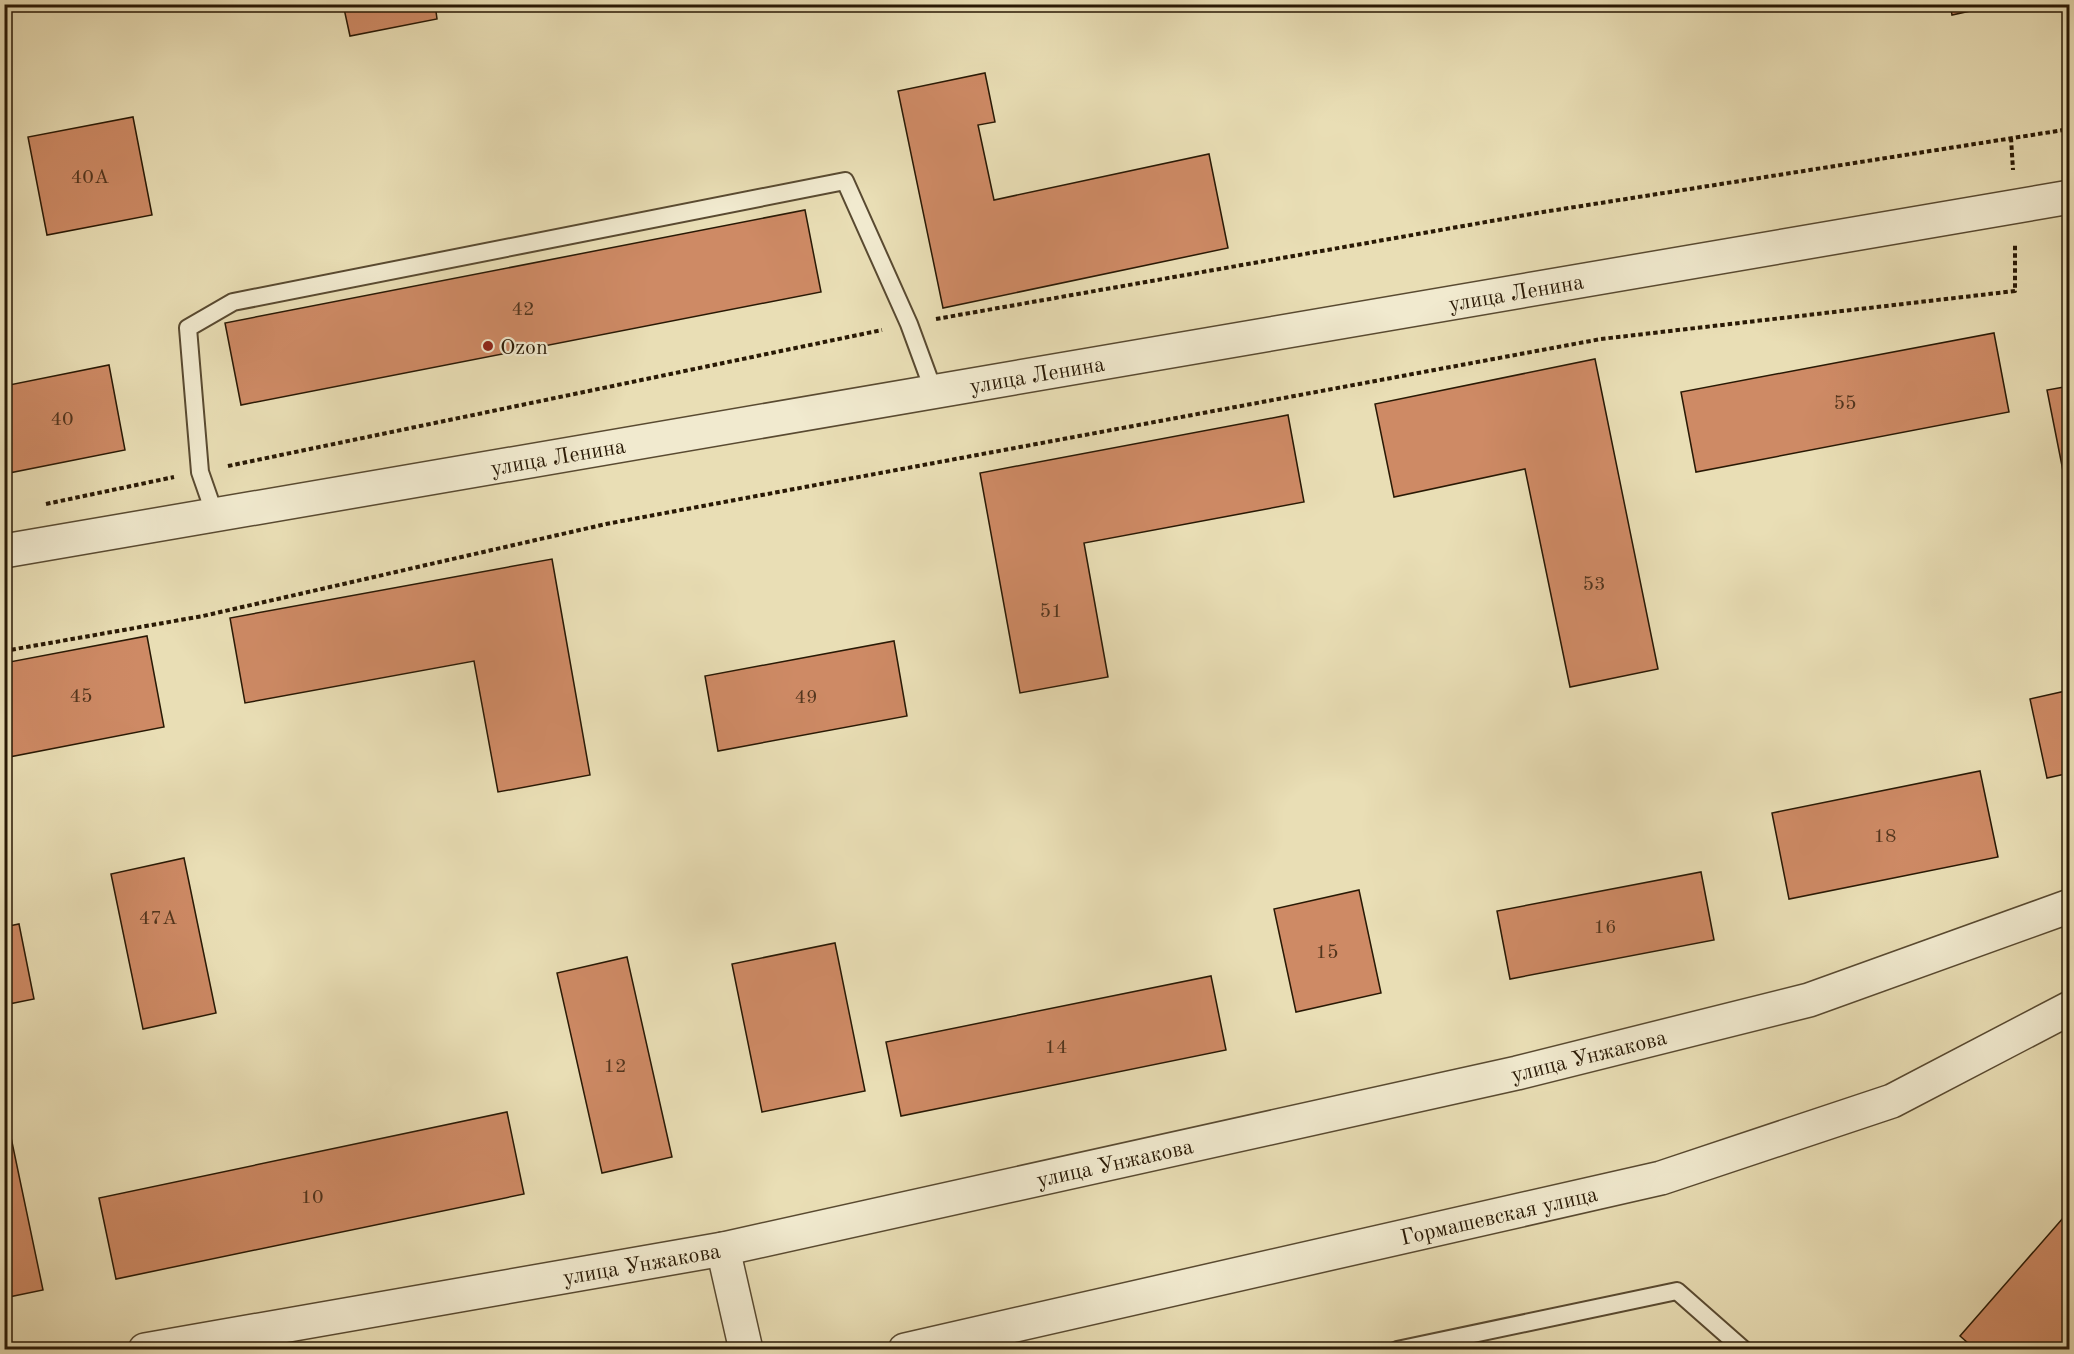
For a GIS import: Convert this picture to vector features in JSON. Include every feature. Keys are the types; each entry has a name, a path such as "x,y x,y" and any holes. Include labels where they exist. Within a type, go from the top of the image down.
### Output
{"street":[{"name":"улица Ленина","path":"4,551 2070,197"},
{"name":"улица Унжакова","path":"146,1350 723,1249 1517,1073 1798,1003 2070,906"},
{"name":"Гормашевская улица","path":"905,1350 1661,1178 1892,1101 2070,1008"},
{"path":"723,1249 746,1350"}],"lane":[{"path":"215,515 201,472 188,328 233,302 845,181 909,324 934,392"},
{"path":"1397,1350 1677,1291 1744,1350"}],"path":[{"path":"39,505 909,324 1537,213 2070,129"},
{"path":"4,651 203,616 606,524 1601,339 2015,291 2012,138"}],"building":[{"path":"343,4 435,4 437,19 350,36"},
{"path":"1950,4 2002,4 1952,15"},
{"path":"985,73 995,122 978,125 994,200 1209,154 1228,248 943,308 898,91"},
{"path":"133,117 152,215 47,235 28,137"},
{"path":"805,210 821,292 241,405 225,323"},
{"path":"1994,333 2009,412 1696,472 1681,392"},
{"path":"1595,359 1658,669 1570,687 1525,469 1394,497 1375,404"},
{"path":"109,365 125,450 4,474 4,386"},
{"path":"2070,386 2070,480 2065,481 2047,390"},
{"path":"1288,415 1304,502 1084,543 1108,677 1020,693 980,473"},
{"path":"552,559 590,775 498,792 474,661 245,703 230,618"},
{"path":"147,636 164,727 4,758 4,663"},
{"path":"894,641 907,716 718,751 705,676"},
{"path":"2070,690 2070,773 2047,778 2030,699"},
{"path":"1980,771 1998,857 1789,899 1772,813"},
{"path":"184,858 216,1013 143,1029 111,874"},
{"path":"1701,872 1714,940 1510,979 1497,911"},
{"path":"1359,890 1381,993 1296,1012 1274,909"},
{"path":"19,924 34,999 4,1005 4,927"},
{"path":"835,943 865,1091 762,1112 732,964"},
{"path":"627,957 672,1157 602,1173 557,973"},
{"path":"1211,976 1226,1050 901,1116 886,1042"},
{"path":"4,1104 43,1290 4,1298"},
{"path":"507,1112 524,1194 116,1279 99,1198"},
{"path":"2070,1210 2070,1350 1976,1350 1960,1336"}],"place":[{"name":"Ozon","path":"488,346"}]}
